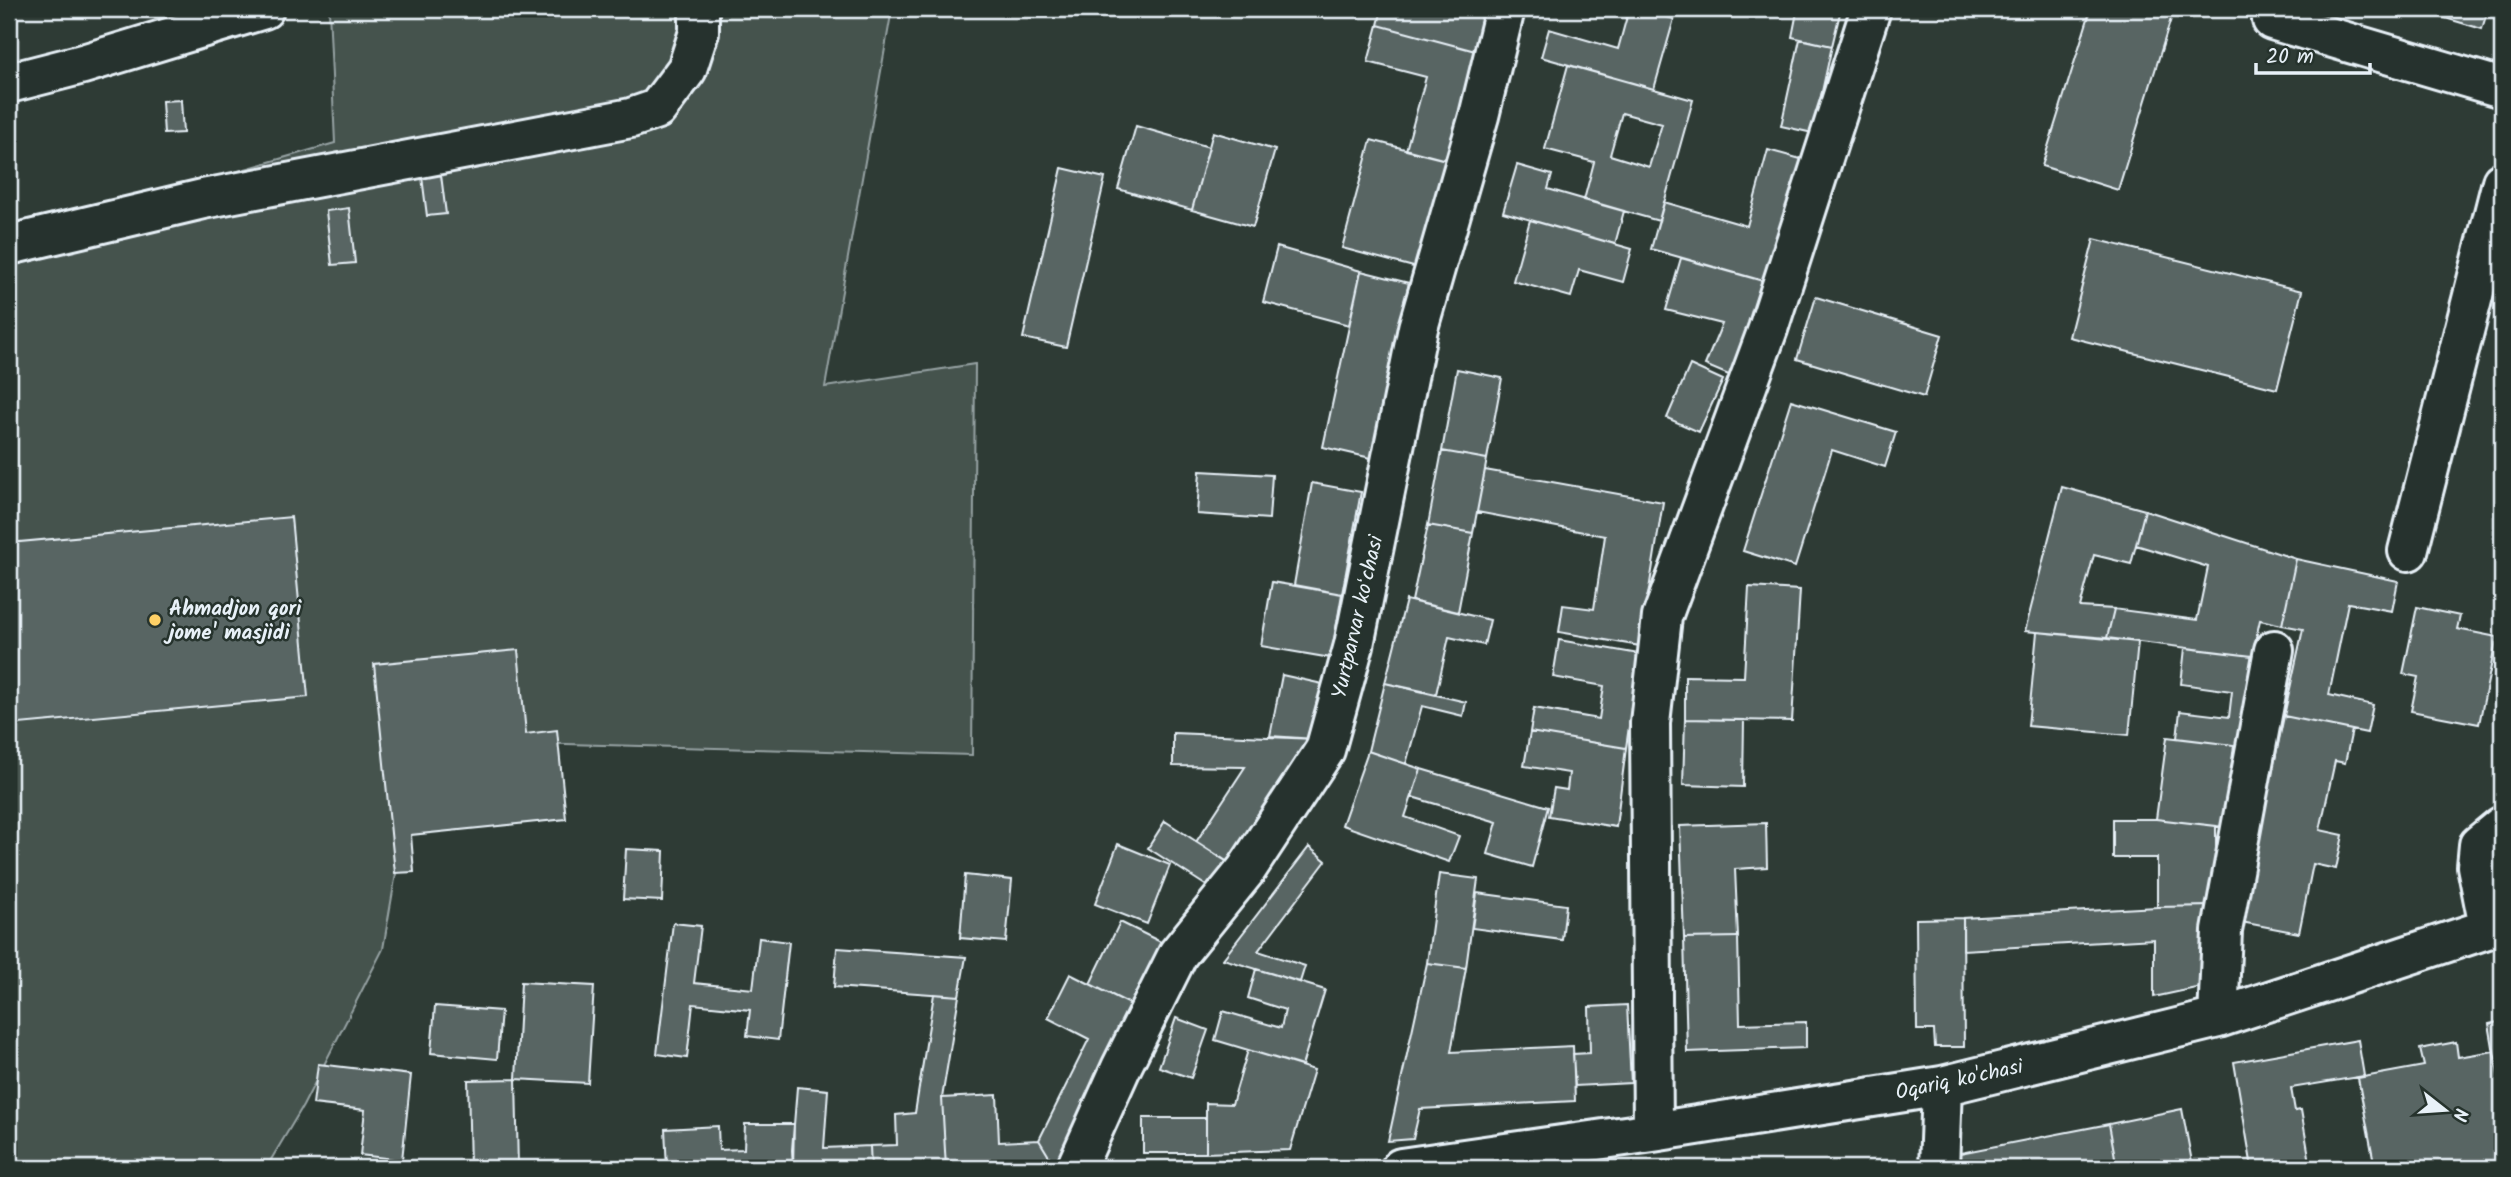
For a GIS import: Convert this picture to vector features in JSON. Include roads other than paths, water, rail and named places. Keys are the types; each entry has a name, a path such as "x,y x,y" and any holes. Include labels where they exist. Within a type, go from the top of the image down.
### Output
{"street":[{"path":"9,83 83,64 264,9"},
{"path":"9,245 203,200 604,123 657,109 687,69 699,32 699,9"},
{"name":"Yurtparvar koʻchasi","path":"1076,1168 1121,1068 1178,954 1246,870 1325,750 1354,645 1418,328 1479,116 1505,9"},
{"path":"1653,1132 1650,723 1662,617 1768,329 1871,9"},
{"path":"2272,20 2502,88"},
{"path":"2408,551 2502,183"},
{"path":"2218,1018 2222,931 2274,649"},
{"path":"2496,925 2477,866 2479,845 2502,826"},
{"name":"Oqariq ko'chasi","path":"1401,1168 1653,1132 1942,1086 2218,1018 2496,925"},
{"path":"1938,1168 1942,1086"}],"place":[{"name":"Ahmadjon qori jome' masjidi","path":"155,620"}]}
